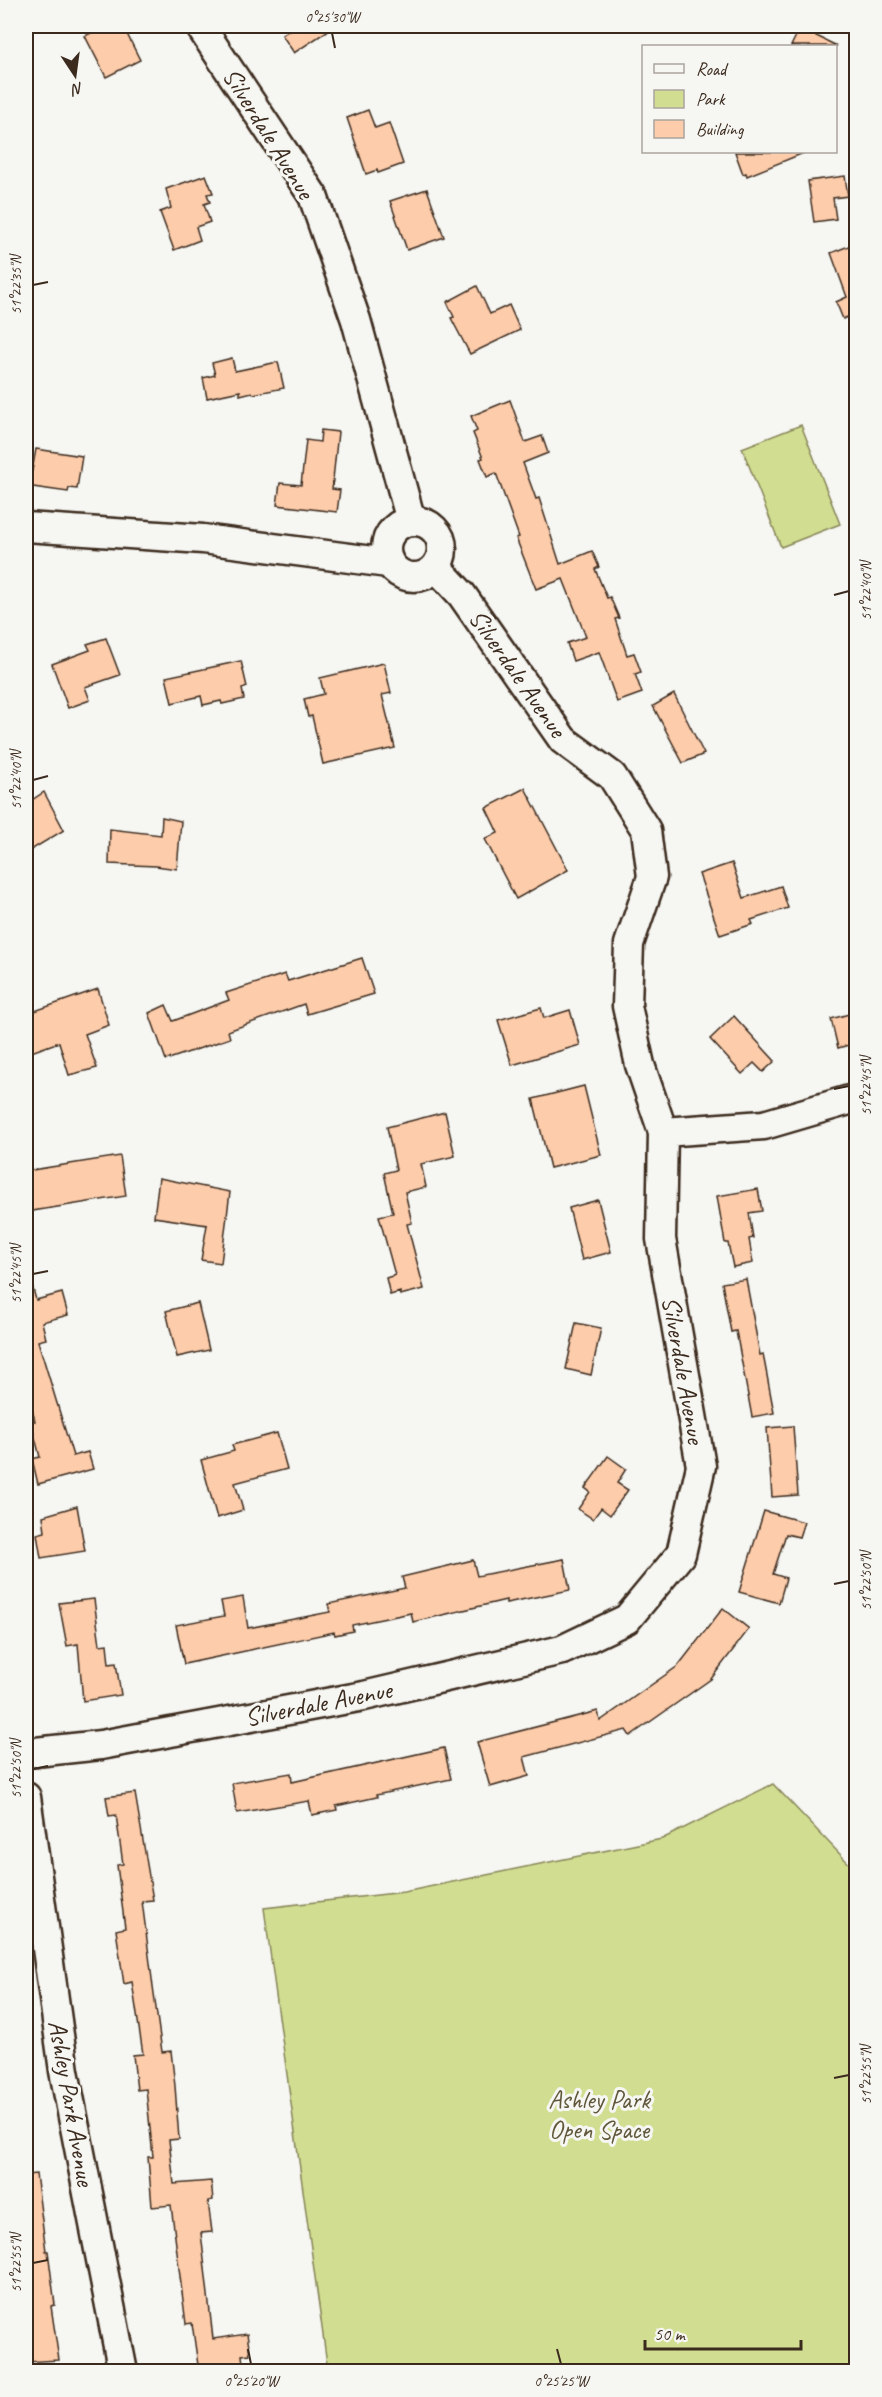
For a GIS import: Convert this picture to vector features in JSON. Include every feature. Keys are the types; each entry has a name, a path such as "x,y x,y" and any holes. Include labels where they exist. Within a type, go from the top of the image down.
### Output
{"street":[{"name":"Silverdale Avenue","path":"200,26 313,196 356,320 411,520"},
{"path":"26,527 203,539 388,563 402,575 411,578 429,573 436,567 443,549 436,531 430,525 411,520 394,528 386,544 388,563"},
{"name":"Silverdale Avenue","path":"26,1753 101,1745 376,1693 562,1650 627,1619 681,1554 701,1466 661,1239 663,1132 640,1065 627,1006 629,944 652,877 646,830 612,776 563,740 462,595 436,567"},
{"path":"663,1132 764,1125 856,1098"},
{"name":"Ashley Park Avenue","path":"26,1797 36,1946 64,2071 123,2372"}],"green space":[{"path":"801,425 840,524 781,547 742,448"},
{"name":"Ashley Park Open Space","path":"773,1784 856,1871 856,2371 328,2371 264,1908 404,1892 662,1839"}],"building":[{"path":"90,26 123,26 140,60 106,77 85,36 93,32"},
{"path":"295,26 335,26 294,53 282,35"},
{"path":"800,28 835,45 792,45"},
{"path":"368,110 375,128 389,123 403,164 378,173 377,170 366,174 347,118"},
{"path":"735,153 804,153 747,176 746,173 743,174"},
{"path":"206,175 213,193 207,194 210,202 204,204 210,222 196,227 200,240 174,250 160,212 171,208 166,189"},
{"path":"845,176 848,196 833,198 836,219 814,222 808,181"},
{"path":"427,189 444,237 407,250 390,201"},
{"path":"856,243 856,317 854,314 843,319 836,302 847,297 831,253"},
{"path":"477,286 490,314 509,305 520,330 470,354 451,318 454,317 447,302"},
{"path":"232,358 235,371 278,362 284,388 240,395 240,391 207,398 203,378 215,375 212,363"},
{"path":"510,400 525,442 542,436 548,453 523,463 536,499 539,498 560,564 592,551 599,567 595,569 607,598 610,597 619,618 615,619 627,655 634,653 641,672 635,674 642,693 617,702 599,652 573,661 567,643 586,637 563,579 536,589 516,538 519,537 496,473 487,477 480,459 483,458 473,433 477,431 471,416"},
{"path":"321,430 338,432 332,489 340,490 337,512 277,505 280,483 301,485 306,440 320,442"},
{"path":"36,449 82,456 77,489 69,488 68,492 26,486 26,470 32,471"},
{"path":"106,638 120,675 85,687 90,700 68,708 52,664 90,650 87,644"},
{"path":"241,661 247,687 242,689 244,699 203,705 201,696 172,703 166,677"},
{"path":"384,663 391,693 382,695 395,748 323,764 312,716 308,717 304,699 324,694 320,678"},
{"path":"674,694 704,754 683,763 653,706"},
{"path":"525,788 568,870 516,899 485,839 498,833 486,808"},
{"path":"44,792 64,830 26,853 26,804"},
{"path":"162,817 181,821 177,869 109,864 110,829 161,835"},
{"path":"732,863 744,898 781,886 788,908 751,920 753,924 720,935 699,874"},
{"path":"362,958 374,994 307,1014 304,1004 228,1031 230,1038 166,1060 149,1013 166,1005 173,1021 229,1000 226,993 285,974 288,981"},
{"path":"98,989 109,1025 85,1034 97,1068 69,1075 59,1042 26,1054 26,1014"},
{"path":"541,1008 544,1018 570,1010 580,1045 512,1065 498,1020"},
{"path":"856,1012 856,1043 838,1048 831,1019"},
{"path":"734,1016 775,1061 763,1072 754,1063 742,1074 710,1039"},
{"path":"584,1086 601,1155 550,1168 533,1099"},
{"path":"445,1112 455,1156 421,1164 426,1187 405,1192 412,1223 407,1224 424,1289 390,1295 386,1278 395,1275 379,1216 393,1213 384,1173 396,1170 387,1127"},
{"path":"120,1156 126,1196 26,1212 26,1171"},
{"path":"159,1178 230,1192 221,1263 201,1260 207,1225 154,1217"},
{"path":"758,1189 762,1211 749,1213 753,1238 749,1239 753,1263 733,1267 728,1243 725,1243 717,1196"},
{"path":"598,1200 611,1252 582,1260 569,1208"},
{"path":"746,1279 760,1355 763,1354 774,1413 752,1417 736,1331 731,1332 722,1283"},
{"path":"31,1282 36,1300 62,1293 68,1315 42,1322 46,1339 38,1341 73,1456 88,1452 93,1469 38,1484 32,1459 40,1457 31,1422 35,1421 26,1385 26,1283"},
{"path":"198,1303 209,1350 177,1357 166,1311"},
{"path":"576,1323 601,1328 591,1375 566,1369"},
{"path":"793,1426 798,1495 772,1497 767,1428"},
{"path":"277,1433 287,1469 235,1483 243,1510 217,1518 201,1460 234,1451 232,1445"},
{"path":"608,1456 626,1469 617,1483 628,1490 610,1515 601,1508 593,1519 578,1509 590,1492 585,1488"},
{"path":"77,1506 85,1551 41,1558 37,1534 45,1532 43,1516"},
{"path":"764,1511 804,1522 799,1537 786,1534 773,1574 786,1578 779,1603 739,1592"},
{"path":"564,1559 570,1590 506,1603 506,1600 413,1622 411,1613 352,1625 353,1631 335,1635 334,1632 184,1664 176,1625 224,1616 221,1601 243,1597 248,1628 330,1612 328,1604 405,1588 402,1577 473,1560 477,1576"},
{"path":"94,1599 100,1645 107,1644 109,1664 116,1663 121,1695 83,1701 78,1644 67,1646 59,1603"},
{"path":"723,1608 749,1629 711,1679 630,1736 626,1730 524,1757 529,1776 490,1787 477,1742 598,1711 600,1721 678,1666"},
{"path":"444,1748 451,1779 376,1795 377,1797 336,1806 337,1810 312,1815 309,1801 237,1813 232,1783 291,1773 292,1782"},
{"path":"135,1793 153,1900 142,1901 152,1979 162,2052 171,2051 175,2086 179,2139 169,2140 174,2184 211,2181 213,2200 208,2201 212,2232 201,2233 213,2339 247,2334 250,2354 242,2355 244,2372 199,2372 192,2323 186,2324 171,2205 152,2207 148,2157 153,2157 146,2089 137,2090 133,2055 143,2054 132,1982 124,1984 116,1930 125,1928 117,1865 123,1864 116,1815 109,1816 106,1797"},
{"path":"36,2174 55,2305 51,2306 59,2360 26,2362 26,2175"}]}
